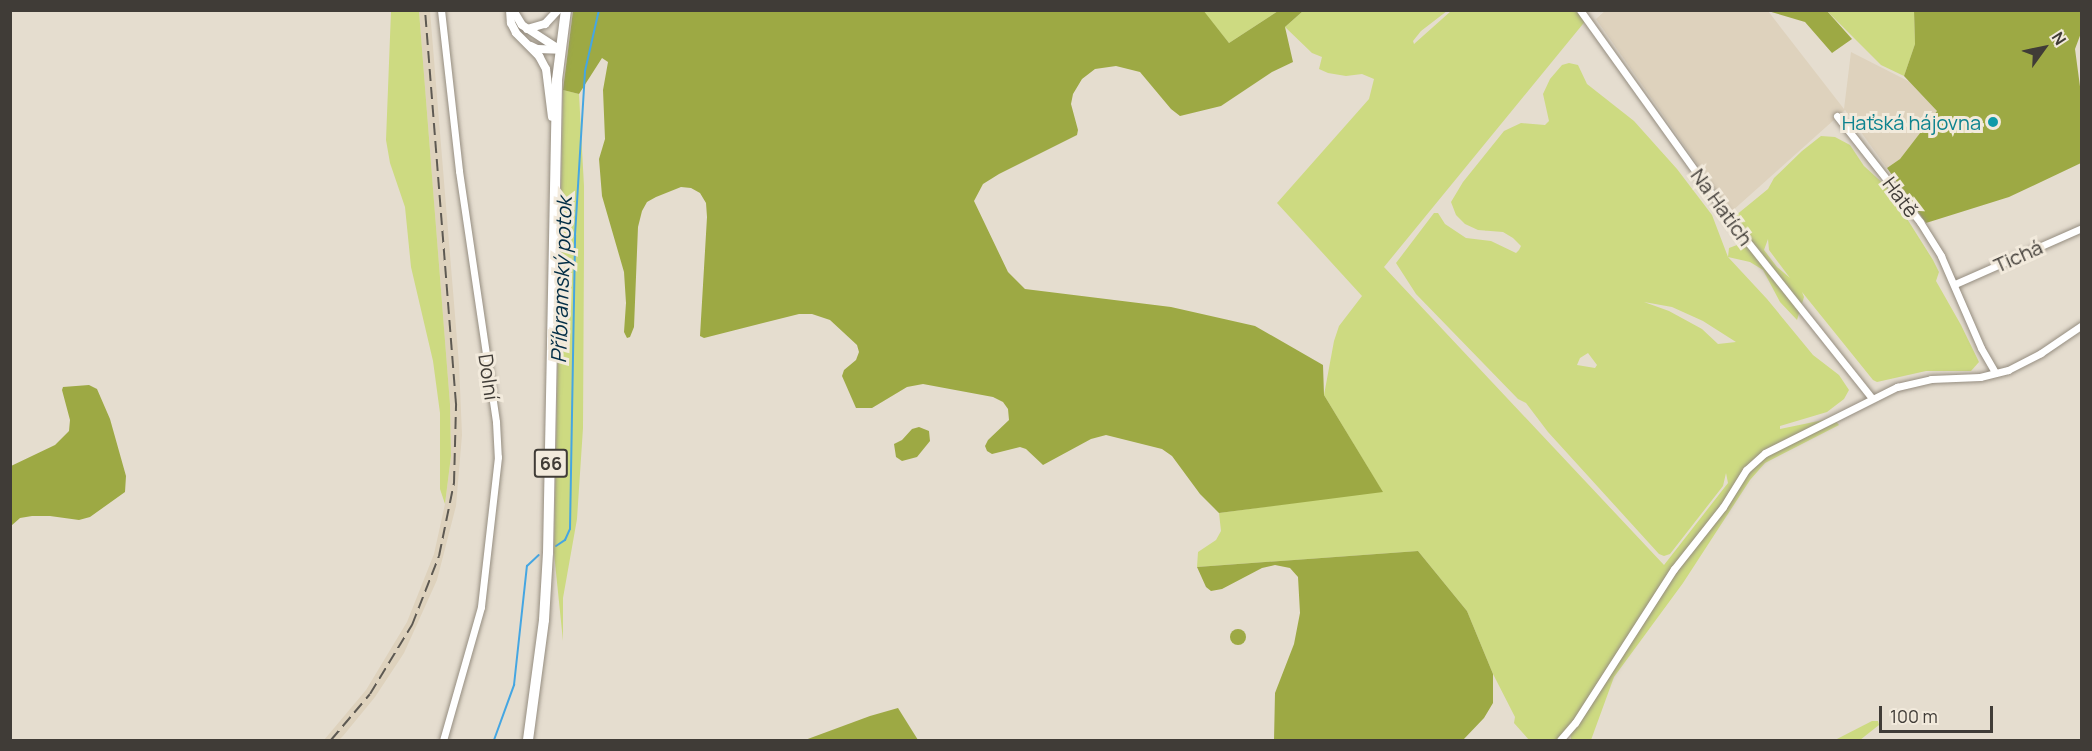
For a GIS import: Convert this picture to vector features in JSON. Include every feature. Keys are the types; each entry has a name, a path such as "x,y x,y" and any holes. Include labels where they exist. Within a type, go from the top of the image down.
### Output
{"main road":[{"name":"66","path":"528,741 544,620 548,553 556,134 560,50 566,10"}],"street":[{"name":"Dolní","path":"441,10 459,171 496,422 498,457 481,607 443,741"},
{"path":"511,10 527,29 560,50"},
{"path":"511,10 513,28 546,69 556,134"},
{"path":"527,29 545,24 558,10"},
{"name":"Na Hatích","path":"1580,10 1731,222 1872,398"},
{"path":"527,44 537,49 560,50"},
{"name":"Hatě","path":"1837,116 1920,222 1955,285 1981,348 1995,372"},
{"name":"Tichá","path":"1955,285 2082,228"},
{"path":"1560,741 1575,723 1645,611 1723,507 1746,470 1779,444 1872,398 1914,382 1980,377 2008,370 2041,353 2082,325"}],"shaded area":[{"path":"1606,10 1768,11 1844,109 1851,52 1912,83 1937,111 1900,159 1887,168 1845,110 1731,212 1596,19"},
{"path":"419,11 430,11 459,364 462,435 456,506 437,580 404,653 375,697 343,736 339,740 324,740 366,690 407,622 434,554 445,504 451,456 450,404"}],"green space":[{"path":"1203,10 1229,43 1278,11 1303,11 1285,27 1293,62 1272,72 1221,106 1180,116 1171,109 1140,72 1116,66 1095,69 1082,79 1073,94 1071,104 1078,130 1077,135 983,184 974,201 1008,272 1025,289 1171,307 1255,326 1323,365 1324,395 1383,492 1219,513 1200,494 1172,456 1162,449 1106,435 1091,439 1043,465 1026,449 1020,447 992,454 985,446 988,440 1009,420 1008,409 1003,402 993,397 923,384 907,387 872,408 856,408 842,376 844,370 856,360 859,352 857,345 830,320 812,314 799,314 704,338 700,336 707,217 706,203 700,193 691,188 681,187 656,197 647,202 642,211 638,227 634,327 630,337 627,338 624,332 626,303 624,272 602,196 599,159 605,139 603,90 608,62 602,58 579,94 563,90 573,11"},
{"path":"391,11 419,11 450,404 451,456 445,504 440,489 440,413 433,361 411,267 405,207 390,163 386,140"},
{"path":"1203,11 1278,11 1229,43"},
{"path":"1303,11 1447,11 1421,31 1413,41 1414,44 1451,11 1580,11 1587,19 1384,267 1664,565 1728,483 1726,473 1723,486 1670,554 1664,556 1659,554 1548,432 1526,403 1518,399 1416,294 1396,263 1434,213 1438,213 1445,224 1466,238 1491,241 1516,253 1519,250 1521,246 1503,232 1478,230 1465,224 1456,215 1451,202 1463,182 1504,131 1521,123 1545,125 1549,121 1543,94 1550,79 1562,65 1569,63 1578,65 1587,84 1634,121 1677,169 1712,215 1728,257 1767,299 1813,355 1839,375 1849,390 1844,399 1827,412 1780,426 1780,429 1833,418 1839,425 1765,463 1750,480 1683,583 1614,677 1591,740 1571,740 1570,731 1560,740 1529,740 1514,723 1515,717 1493,674 1467,611 1418,551 1197,567 1198,552 1216,540 1221,531 1219,513 1382,491 1324,395 1339,326 1362,296 1277,203 1369,99 1374,79 1362,74 1346,76 1319,69 1322,57 1312,53 1285,27","holes":["1644,302 1672,307 1703,321 1736,342 1718,344 1702,329 1669,311","1588,353 1597,365 1595,368 1577,365 1580,358"]},
{"path":"1768,11 1827,11 1852,39 1832,53 1805,22"},
{"path":"1827,11 1914,11 1915,44 1904,76 1881,65"},
{"path":"1914,11 2081,11 2081,33 2075,49 2081,94 2081,163 2009,197 1926,223 1887,168 1900,159 1937,111 1904,76 1915,44"},
{"path":"563,90 579,94 584,186 584,251 583,428 577,519 563,598 563,641 554,553"},
{"path":"1821,136 1835,137 1850,145 1864,166 1887,187 1933,260 1939,272 1936,281 1979,362 1971,371 1926,371 1877,382 1802,292 1804,297 1797,320 1780,302 1763,270 1750,262 1728,257 1729,248 1737,245 1748,235 1735,216 1768,189 1774,178 1802,151","holes":["1768,239 1769,250 1790,278 1777,267 1764,250"]},
{"path":"89,385 97,389 110,419 126,476 125,492 90,517 79,520 32,516 20,518 11,526 11,466 55,445 69,431 70,420 63,387"},
{"path":"919,427 929,431 930,441 917,457 902,461 896,457 894,444 902,440 912,429"},
{"path":"1418,551 1467,611 1493,674 1493,703 1484,718 1463,740 1274,740 1275,693 1294,644 1300,613 1298,577 1290,568 1275,565 1262,568 1222,589 1211,591 1206,587 1197,567"},
{"path":"1238,629 1244,631 1246,637 1244,643 1238,645 1232,643 1230,637 1232,631"},
{"path":"898,708 918,740 805,740 870,716"},
{"path":"1872,721 1878,721 1879,725 1860,740 1835,740"}],"waterway":[{"name":"Příbramský potok","path":"556,546 565,540 570,529 575,235 585,71 599,10"},
{"name":"Příbramský potok","path":"494,740 514,685 527,566 539,555"}],"railway":[{"path":"331,740 370,694 412,625 439,556 454,483 456,404 425,10"}],"place":[{"name":"Haťská hájovna","path":"1993,122"}]}
